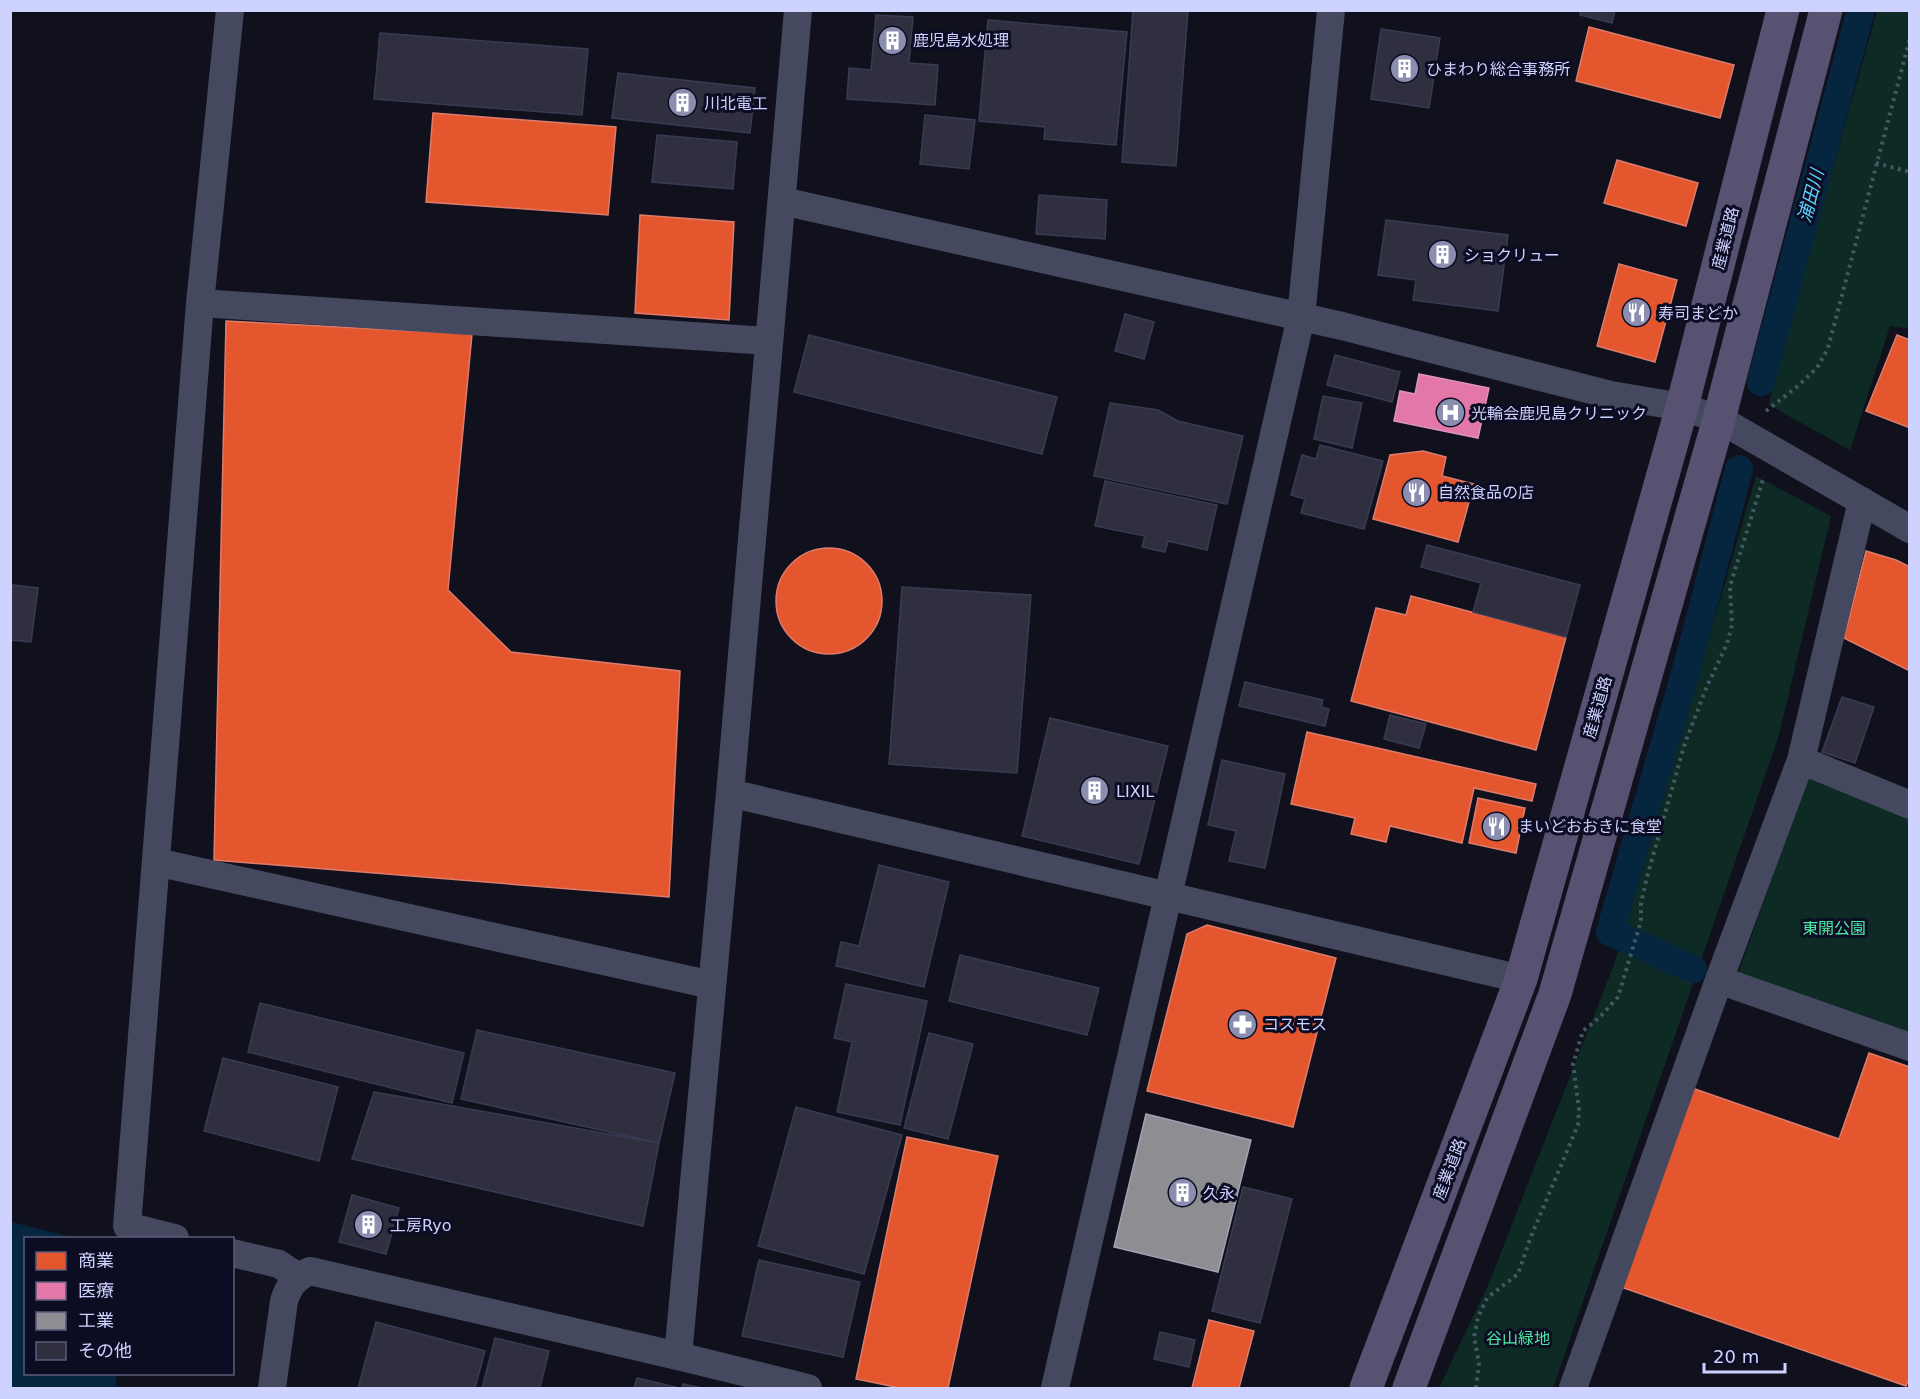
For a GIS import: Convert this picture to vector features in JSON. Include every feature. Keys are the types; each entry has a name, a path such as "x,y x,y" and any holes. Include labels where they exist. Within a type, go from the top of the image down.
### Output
{"main road":[{"name":"産業道路","path":"1366,1389 1521,979 1682,407 1783,10"},
{"path":"1409,1389 1555,994 1719,419 1826,10"}],"street":[{"path":"167,1237 127,1227 200,303 230,10"},
{"path":"678,1356 798,10"},
{"path":"1055,1389 1301,317 1330,10"},
{"path":"782,201 1301,317 1611,395 1682,407 1719,419 1910,529"},
{"path":"200,303 770,341"},
{"path":"1573,1389 1719,980 1801,760 1862,501"},
{"path":"1801,760 1910,805"},
{"path":"730,793 1521,979"},
{"path":"156,862 712,985"},
{"path":"1719,980 1910,1047"},
{"path":"234,1253 279,1264 298,1277"},
{"path":"272,1389 284,1300 288,1289 298,1277 310,1271 678,1356 808,1389"}],"path":[{"path":"1766,411 1817,368 1828,348 1910,38"},
{"path":"1876,163 1910,172"},
{"path":"1476,1389 1479,1363 1474,1337 1478,1317 1487,1298 1518,1274 1530,1239 1578,1125 1579,1109 1573,1064 1578,1046 1583,1031 1600,1017 1618,997 1641,921 1641,903 1647,876 1685,743 1707,686 1727,644 1732,625 1731,586 1765,474"}],"green space":[{"path":"1877,11 1909,11 1909,329 1890,326 1850,450 1769,405 1776,371"},
{"name":"谷山緑地","path":"1756,476 1831,516 1779,735 1553,1388 1439,1388 1489,1283 1615,962"},
{"name":"東開公園","path":"1808,777 1909,818 1909,1035 1738,974"}],"water":[{"path":"11,1222 71,1237 24,1237 24,1375 117,1375 115,1388 11,1388"}],"building: 商業":[{"path":"1589,27 1734,65 1720,118 1576,81"},
{"path":"433,113 616,127 608,215 426,202"},
{"path":"1617,160 1698,183 1686,226 1604,203"},
{"path":"640,215 734,222 729,320 635,313"},
{"name":"寿司まどか","path":"1619,264 1677,280 1655,362 1597,346"},
{"path":"226,321 472,334 448,590 511,652 680,671 669,897 214,860"},
{"path":"1897,335 1910,340 1910,428 1866,411"},
{"path":"1423,451 1446,457 1442,476 1474,484 1458,542 1373,519 1390,455"},
{"path":"829,548 849,552 867,563 878,581 882,601 878,621 867,639 849,650 829,654 809,650 791,639 780,621 776,601 780,581 791,563 809,552"},
{"path":"1866,551 1910,567 1910,671 1844,638"},
{"path":"1411,596 1566,637 1536,750 1351,701 1376,608 1406,615"},
{"path":"1307,732 1536,784 1532,801 1474,788 1462,843 1390,826 1386,842 1351,834 1355,818 1291,804"},
{"name":"まいどおおきに食堂","path":"1478,798 1525,808 1516,853 1469,843"},
{"name":"コスモス","path":"1207,925 1336,958 1293,1127 1147,1091 1187,934"},
{"path":"1869,1053 1910,1067 1910,1376 1906,1386 1621,1287 1692,1088 1839,1139"},
{"path":"907,1137 998,1156 948,1388 900,1388 856,1379"},
{"path":"1209,1320 1254,1331 1239,1388 1192,1388"}],"building: 医療":[{"path":"1419,374 1489,388 1478,438 1394,421 1400,391 1415,394"}],"building: 工業":[{"name":"久永","path":"1146,1114 1251,1140 1218,1272 1114,1247"}],"building: その他":[{"path":"1133,10 1188,10 1176,166 1122,162"},
{"path":"1581,10 1615,10 1612,23 1580,15"},
{"name":"鹿児島水処理","path":"876,15 913,17 909,63 938,65 935,105 847,99 849,68 871,70"},
{"path":"988,20 1127,32 1116,145 1044,139 1045,127 979,121"},
{"name":"ひまわり総合事務所","path":"1381,29 1440,38 1429,108 1371,99"},
{"path":"380,33 588,49 582,115 374,99"},
{"name":"川北電工","path":"618,73 755,88 750,133 612,118"},
{"path":"925,115 975,120 969,169 920,164"},
{"path":"657,135 737,142 733,189 652,182"},
{"path":"1039,195 1107,200 1105,239 1036,234"},
{"name":"ショクリュー","path":"1386,220 1508,235 1498,311 1413,300 1416,280 1378,275"},
{"path":"1125,314 1154,322 1144,359 1115,351"},
{"path":"809,335 1057,397 1042,454 794,392"},
{"path":"1335,355 1400,372 1392,402 1327,385"},
{"path":"1323,396 1362,403 1352,448 1314,439"},
{"path":"1110,403 1158,410 1178,421 1243,436 1227,504 1094,476"},
{"path":"1320,445 1383,461 1364,529 1301,513 1305,499 1291,495 1302,455 1316,459"},
{"path":"1105,481 1217,505 1207,550 1168,541 1165,552 1142,547 1145,536 1095,526"},
{"path":"1427,545 1580,585 1566,637 1473,612 1481,583 1421,567"},
{"path":"13,585 38,588 31,642 10,640 10,604"},
{"path":"902,587 1031,595 1017,773 889,764"},
{"path":"1245,682 1323,700 1321,707 1329,709 1325,726 1239,706"},
{"path":"1842,697 1874,707 1855,763 1822,752"},
{"path":"1390,715 1426,724 1419,748 1384,739"},
{"name":"LIXIL","path":"1050,718 1168,746 1139,864 1022,836"},
{"path":"1222,760 1285,774 1265,868 1229,861 1236,831 1208,825"},
{"path":"879,865 949,882 924,987 836,966 841,942 859,946"},
{"path":"960,955 1099,988 1087,1035 949,1001"},
{"path":"846,984 927,1001 900,1125 837,1112 852,1042 834,1038"},
{"path":"260,1003 464,1053 452,1103 248,1052"},
{"path":"477,1030 675,1073 659,1143 461,1099"},
{"path":"929,1033 973,1044 948,1139 904,1128"},
{"path":"223,1058 338,1087 319,1161 204,1131"},
{"path":"374,1092 659,1143 643,1226 352,1159"},
{"path":"796,1107 902,1135 864,1274 758,1246"},
{"path":"1243,1187 1292,1199 1260,1323 1212,1311"},
{"name":"工房Ryo","path":"352,1195 399,1208 386,1254 339,1242"},
{"path":"759,1260 860,1282 843,1357 742,1336"},
{"path":"376,1322 485,1351 475,1388 358,1388"},
{"path":"1160,1332 1195,1340 1189,1367 1154,1359"},
{"path":"495,1338 549,1351 540,1388 482,1388"},
{"path":"637,1378 676,1387 676,1388 634,1388"},
{"path":"683,1384 702,1388 682,1388"}],"waterway":[{"name":"浦田川","path":"1761,382 1861,10"},
{"path":"1693,969 1610,932 1687,667 1739,469"}],"place":[{"name":"鹿児島水処理","path":"892,40"},
{"name":"ひまわり総合事務所","path":"1405,69"},
{"name":"川北電工","path":"683,103"},
{"name":"ショクリュー","path":"1443,255"},
{"name":"寿司まどか","path":"1637,313"},
{"name":"光輪会鹿児島クリニック","path":"1450,413"},
{"name":"自然食品の店","path":"1417,492"},
{"name":"LIXIL","path":"1095,791"},
{"name":"まいどおおきに食堂","path":"1497,826"},
{"name":"コスモス","path":"1242,1024"},
{"name":"久永","path":"1182,1193"},
{"name":"工房Ryo","path":"369,1225"}]}
